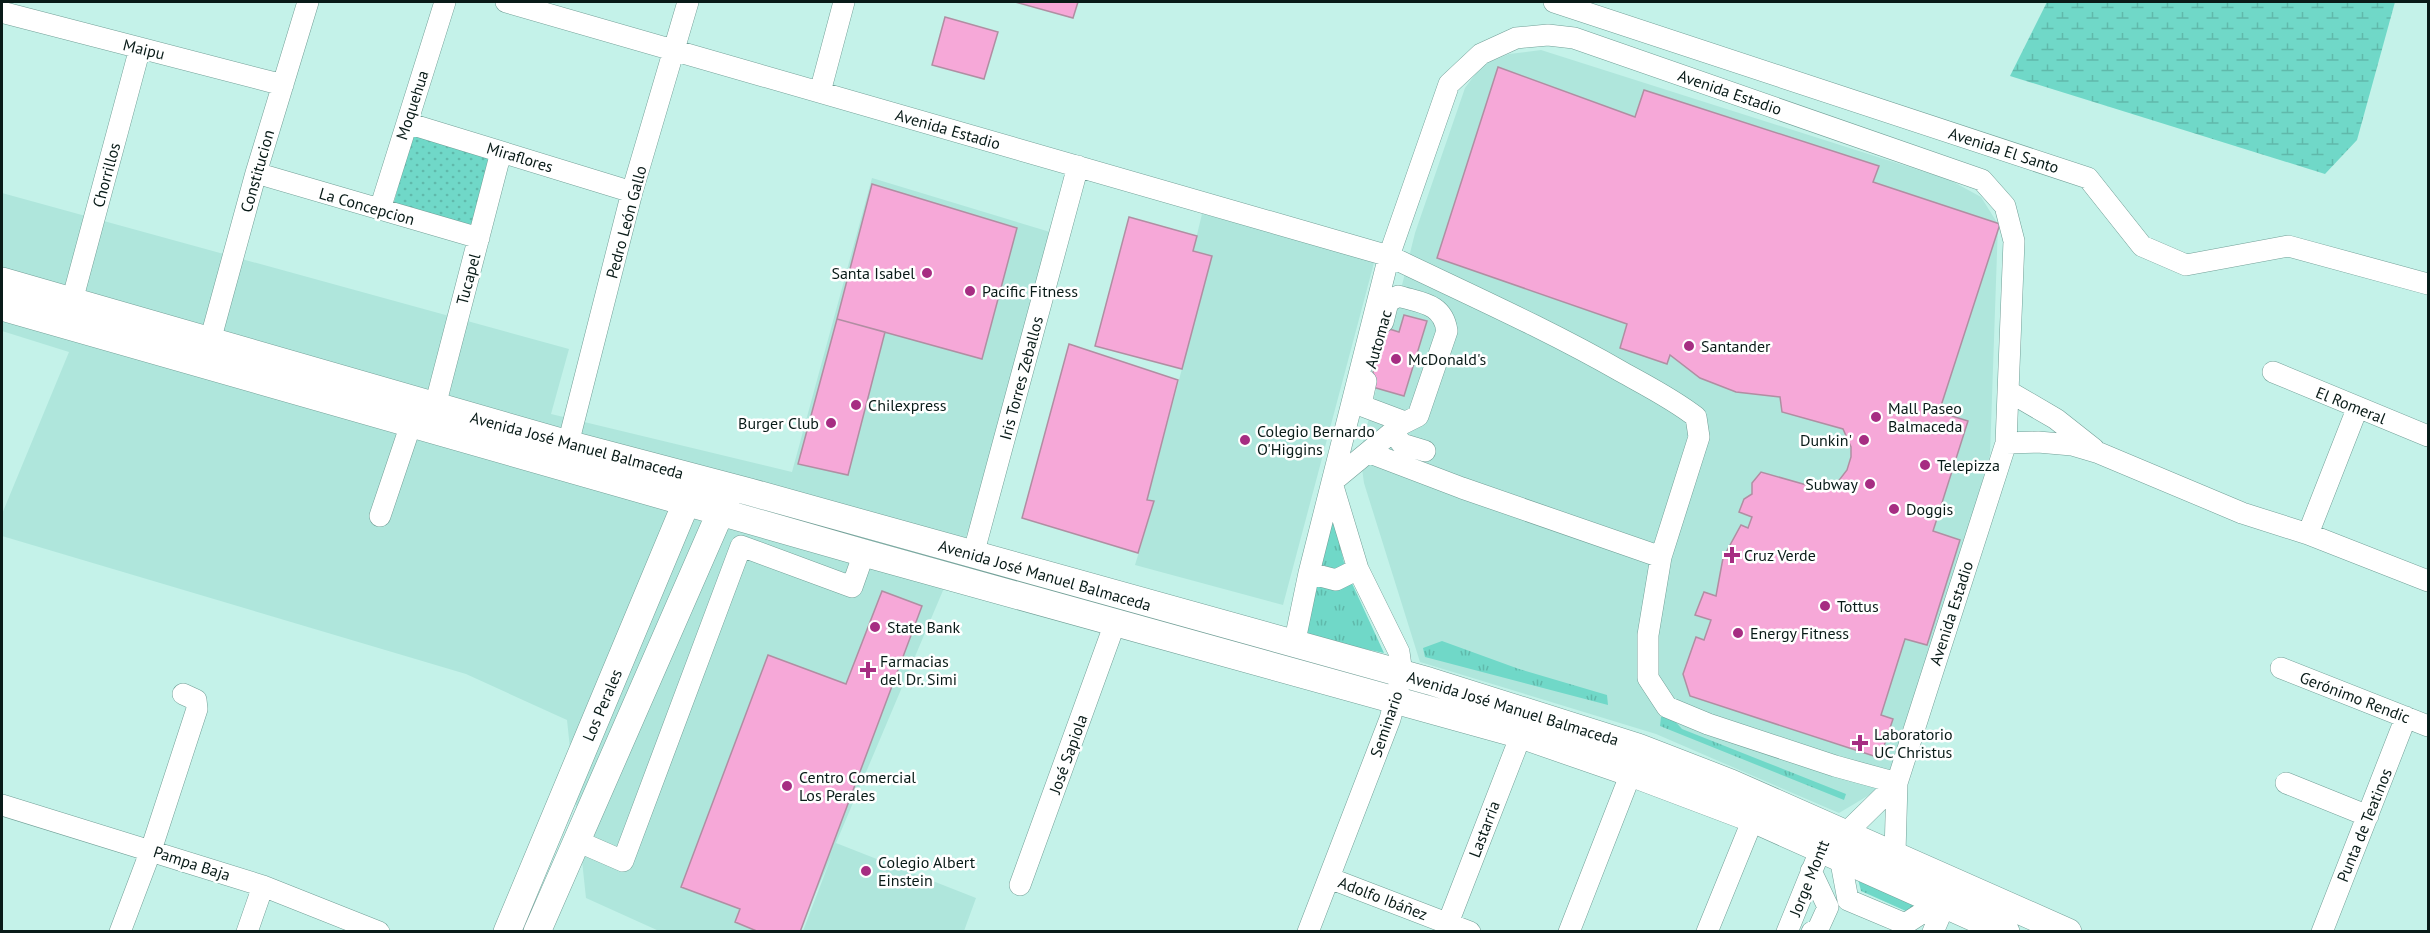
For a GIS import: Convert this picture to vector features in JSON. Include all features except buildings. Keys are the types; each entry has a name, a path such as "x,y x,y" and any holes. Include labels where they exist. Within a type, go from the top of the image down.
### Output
{"main road":[{"name":"Avenida José Manuel Balmaceda","path":"2,281 568,444 692,489"},
{"name":"Avenida José Manuel Balmaceda","path":"2,307 411,424 973,555 1294,645 1521,735 1830,847 1895,853 2068,932"},
{"name":"Los Perales","path":"507,932 692,489"},
{"name":"Avenida José Manuel Balmaceda","path":"726,499 864,553 1115,623 1399,687 1638,747 1830,847 2006,932"},
{"name":"Los Perales","path":"537,932 726,499"},
{"path":"613,679 635,683 640,696"}],"street":[{"name":"Constitucion","path":"210,341 256,173 308,2"},
{"name":"Moquehua","path":"380,209 445,2"},
{"name":"Avenida Estadio","path":"506,2 536,6 675,50 1389,256"},
{"name":"Pedro León Gallo","path":"568,444 632,192 688,2"},
{"path":"820,92 844,2"},
{"name":"Avenida El Santo","path":"1554,2 2088,178 2142,246 2186,265 2288,246 2428,284"},
{"name":"Maipu","path":"5,14 283,85"},
{"name":"Avenida Estadio","path":"1294,645 1309,573 1389,256 1449,84 1481,54 1516,38 1548,35 1574,38 1982,180 2005,206 2014,241 2006,443 1897,783 1895,853"},
{"name":"Chorrillos","path":"72,301 140,48"},
{"name":"Miraflores","path":"407,123 632,192"},
{"name":"Tucapel","path":"435,406 501,152"},
{"name":"Iris Torres Zeballos","path":"973,555 1078,166"},
{"name":"La Concepcion","path":"256,173 479,238"},
{"path":"1389,256 1590,354 1678,403 1696,417 1700,436 1661,557 1648,635 1648,678 1667,707 1708,724 1835,766 1897,783"},
{"path":"1332,482 1418,416 1447,331 1445,318 1433,307 1442,281"},
{"name":"Automac","path":"1403,426 1365,407 1363,392 1388,302 1398,296 1433,307"},
{"name":"El Romeral","path":"2273,372 2357,409 2428,436"},
{"path":"2008,392 2056,419 2099,453"},
{"path":"2308,534 2357,409"},
{"path":"380,516 411,424"},
{"path":"1403,426 1432,430"},
{"path":"1403,426 1402,444 1425,451"},
{"path":"2006,443 2038,442 2072,446 2099,453 2242,513 2308,534 2428,581"},
{"path":"1370,453 1661,557"},
{"name":"Seminario","path":"1308,932 1399,687 1399,652 1358,568 1332,482"},
{"path":"577,841 622,861 741,546 852,587 864,553"},
{"path":"1309,573 1336,580 1358,568"},
{"name":"José Sapiola","path":"1020,885 1115,623"},
{"name":"Gerónimo Rendic","path":"2281,668 2428,726"},
{"path":"120,932 152,850 197,709 196,700 183,694"},
{"name":"Punta de Teatinos","path":"2322,932 2406,717"},
{"name":"Lastarria","path":"1448,923 1521,735"},
{"path":"1569,932 1631,773"},
{"name":"Avenida Estadio","path":"1830,847 1897,783"},
{"path":"2286,783 2368,816"},
{"name":"Pampa Baja","path":"2,805 263,886 379,932"},
{"path":"1707,932 1753,819"},
{"path":"1830,847 1848,900 1900,928 1942,903"},
{"path":"1818,930 1828,907 1830,847"},
{"name":"Jorge Montt","path":"1787,932 1830,847"},
{"name":"Adolfo Ibáñez","path":"1329,878 1470,932"},
{"path":"247,932 263,886"},
{"path":"1828,907 1848,900"},
{"path":"1933,932 1942,903"}],"shaded area":[{"path":"1541,50 1950,180 1981,197 1998,224 1990,455 1896,779 1839,813 1656,734 1420,662 1364,483 1360,454 1415,233 1465,88 1482,65 1509,54"},
{"path":"872,178 1050,232 972,522 836,843 976,898 964,931 803,931 832,855 799,931 659,931 586,898 567,720 466,674 2,536 2,514 69,352 2,331 2,193 569,349 551,414 792,472"},
{"name":"Colegio Bernardo O'Higgins","path":"1202,214 1375,259 1283,605 1135,565 1154,502 1147,500 1212,256 1193,251"}],"green space":[{"path":"2047,2 2395,2 2357,140 2325,174 2010,76"},
{"path":"413,132 497,161 472,230 393,206"},
{"path":"1331,507 1345,567 1333,570 1321,564"},
{"path":"1350,579 1384,653 1304,636 1314,581"},
{"path":"1442,641 1519,669 1607,695 1608,705 1425,657 1423,648"},
{"path":"1661,717 1671,717 1682,729 1846,794 1844,800 1660,726"},
{"path":"1856,871 1925,901 1908,912 1861,891"}],"place":[{"name":"Santa Isabel","path":"927,273"},
{"name":"Pacific Fitness","path":"970,291"},
{"name":"Santander","path":"1689,346"},
{"name":"McDonald's","path":"1396,359"},
{"name":"Chilexpress","path":"856,405"},
{"name":"Mall Paseo Balmaceda","path":"1876,417"},
{"name":"Burger Club","path":"831,423"},
{"name":"Colegio Bernardo O'Higgins","path":"1245,440"},
{"name":"Dunkin'","path":"1864,440"},
{"name":"Telepizza","path":"1925,465"},
{"name":"Subway","path":"1870,484"},
{"name":"Doggis","path":"1894,509"},
{"name":"Cruz Verde","path":"1732,555"},
{"name":"Tottus","path":"1825,606"},
{"name":"State Bank","path":"875,627"},
{"name":"Energy Fitness","path":"1738,633"},
{"name":"Farmacias del Dr. Simi","path":"868,670"},
{"name":"Laboratorio UC Christus","path":"1860,743"},
{"name":"Centro Comercial Los Perales","path":"787,786"},
{"name":"Colegio Albert Einstein","path":"866,871"}]}
